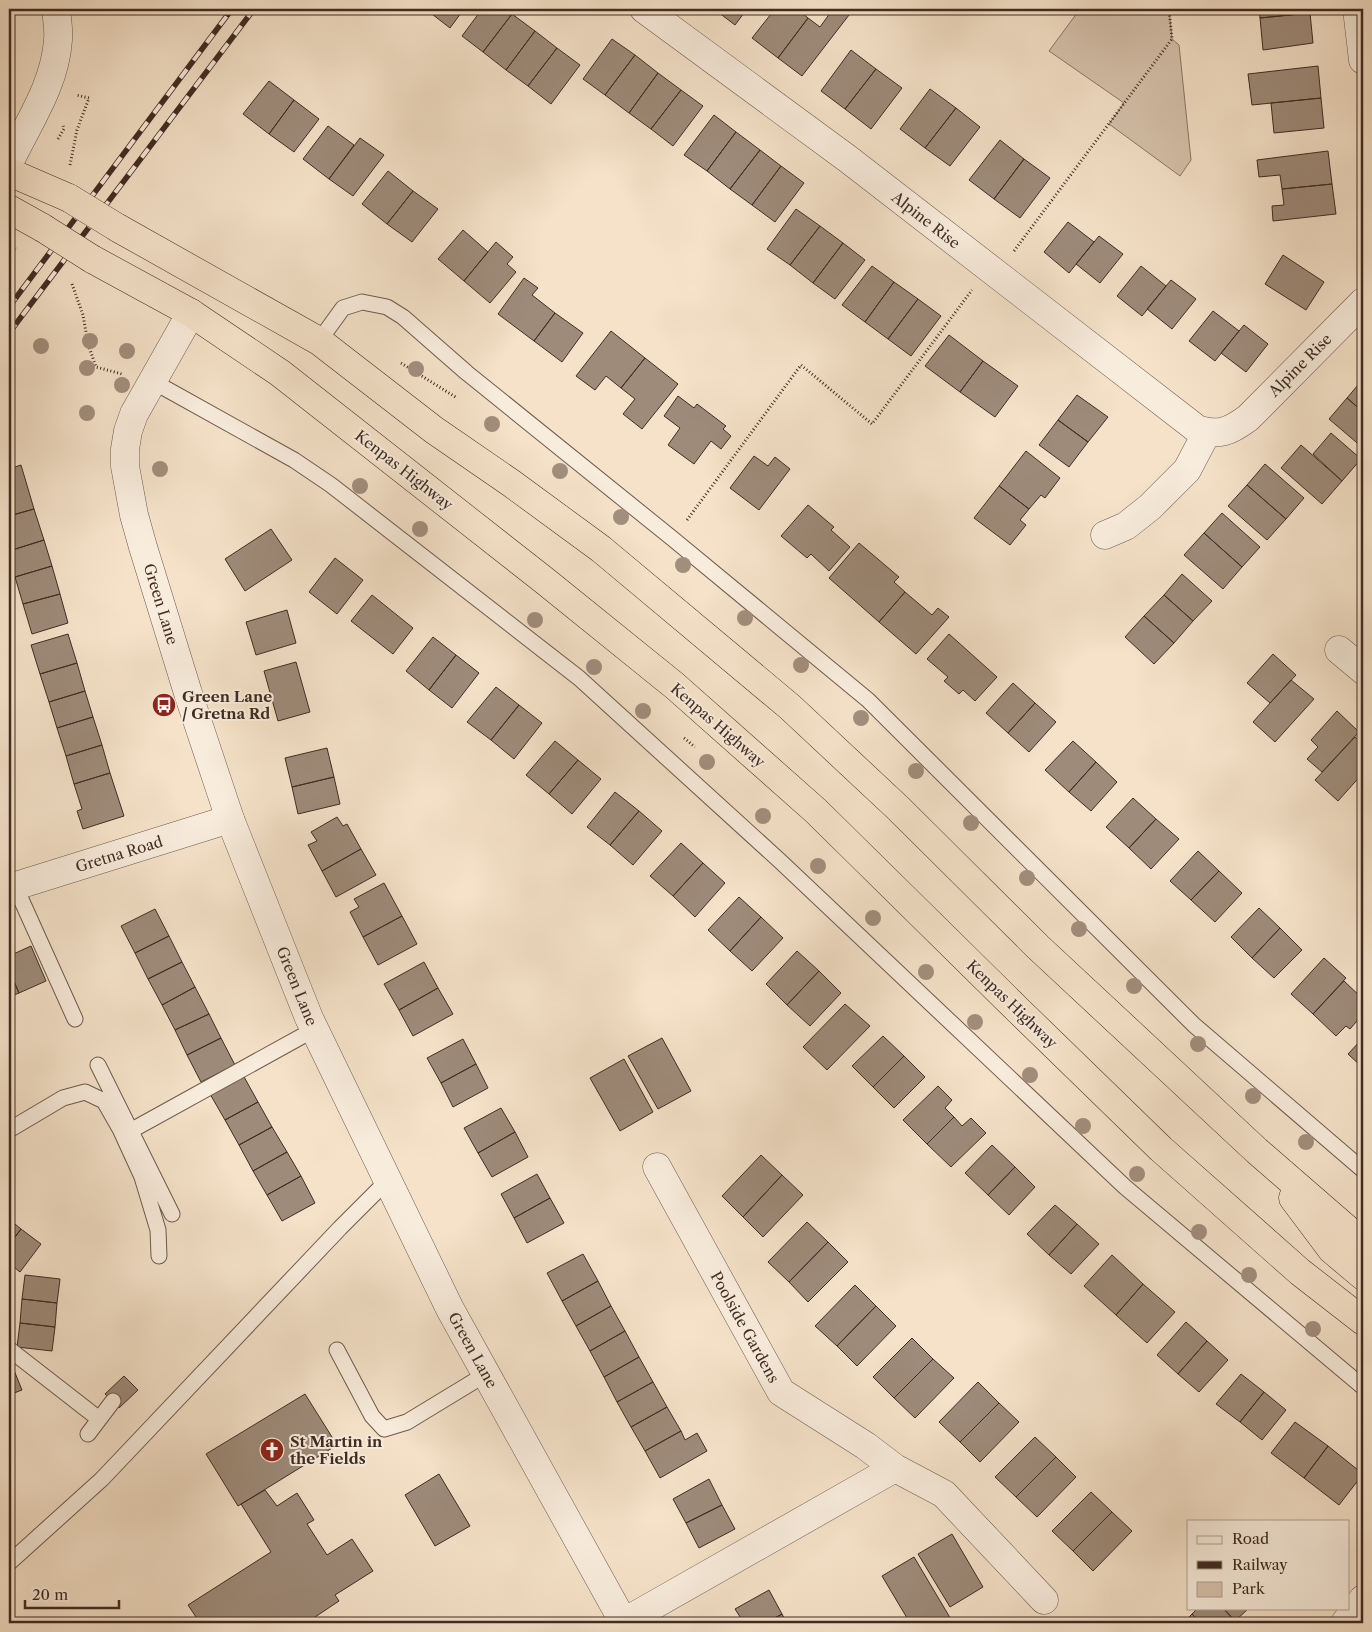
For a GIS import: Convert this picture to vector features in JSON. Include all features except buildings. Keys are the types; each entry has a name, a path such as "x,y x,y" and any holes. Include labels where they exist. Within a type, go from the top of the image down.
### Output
{"highway":[{"path":"9,172 69,198 118,228 319,341 434,430 511,483 601,549 790,707 898,808 1038,947 1258,1151 1363,1243"},
{"name":"Kenpas Highway","path":"9,209 92,259 191,313 280,373 553,587 675,686 816,812 1161,1149 1300,1272 1363,1322"},
{"path":"1258,1151 1332,1250 1363,1276"}],"street":[{"path":"9,163 44,94 53,69 58,40 56,9"},
{"name":"Alpine Rise","path":"644,9 848,159 1197,429 1207,432 1232,430 1248,418 1363,302"},
{"path":"1357,9 1363,60"},
{"name":"Green Lane","path":"191,313 134,414 128,431 125,466 128,488 143,546 188,693 230,819 315,1029 450,1309 624,1623"},
{"path":"1105,535 1126,526 1150,507 1187,470 1207,432"},
{"path":"1339,650 1363,670"},
{"name":"Gretna Road","path":"12,887 230,819"},
{"name":"Poolside Gardens","path":"657,1168 781,1392 866,1446 895,1468 944,1494 1044,1600"},
{"path":"624,1623 895,1468"},
{"path":"1346,1623 1363,1599"}],"lane":[{"path":"319,341 342,308 362,302 387,307 403,317 467,373 673,539 868,700 1194,1025 1363,1170"},
{"path":"152,381 294,460 331,485 579,678 780,861 1124,1187 1363,1387"},
{"path":"12,887 75,1019"},
{"path":"132,1130 315,1029"},
{"path":"98,1065 132,1130 172,1214"},
{"path":"9,1130 62,1098 85,1092 104,1101 120,1129 142,1177 158,1230 159,1256"},
{"path":"9,1563 102,1479 340,1228 388,1180"},
{"path":"9,1349 99,1419"},
{"path":"337,1350 372,1416 384,1429 407,1422 486,1374"},
{"path":"88,1434 112,1401"}],"path":[{"path":"673,539 801,365 872,424 980,280 1003,264 1172,39 1169,9"},
{"path":"69,169 77,130 90,98 76,95"},
{"path":"72,284 83,315 88,344 96,367 152,381"}],"green space":[{"path":"1080,9 1169,9 1172,39 1179,45 1191,160 1180,176 1109,124 1124,103 1049,51"}],"railway":[{"path":"9,307 232,9"},
{"path":"9,333 254,9"}],"place":[{"name":"Green Lane / Gretna Rd","path":"164,705"},
{"name":"St Martin in the Fields","path":"272,1450"}]}
